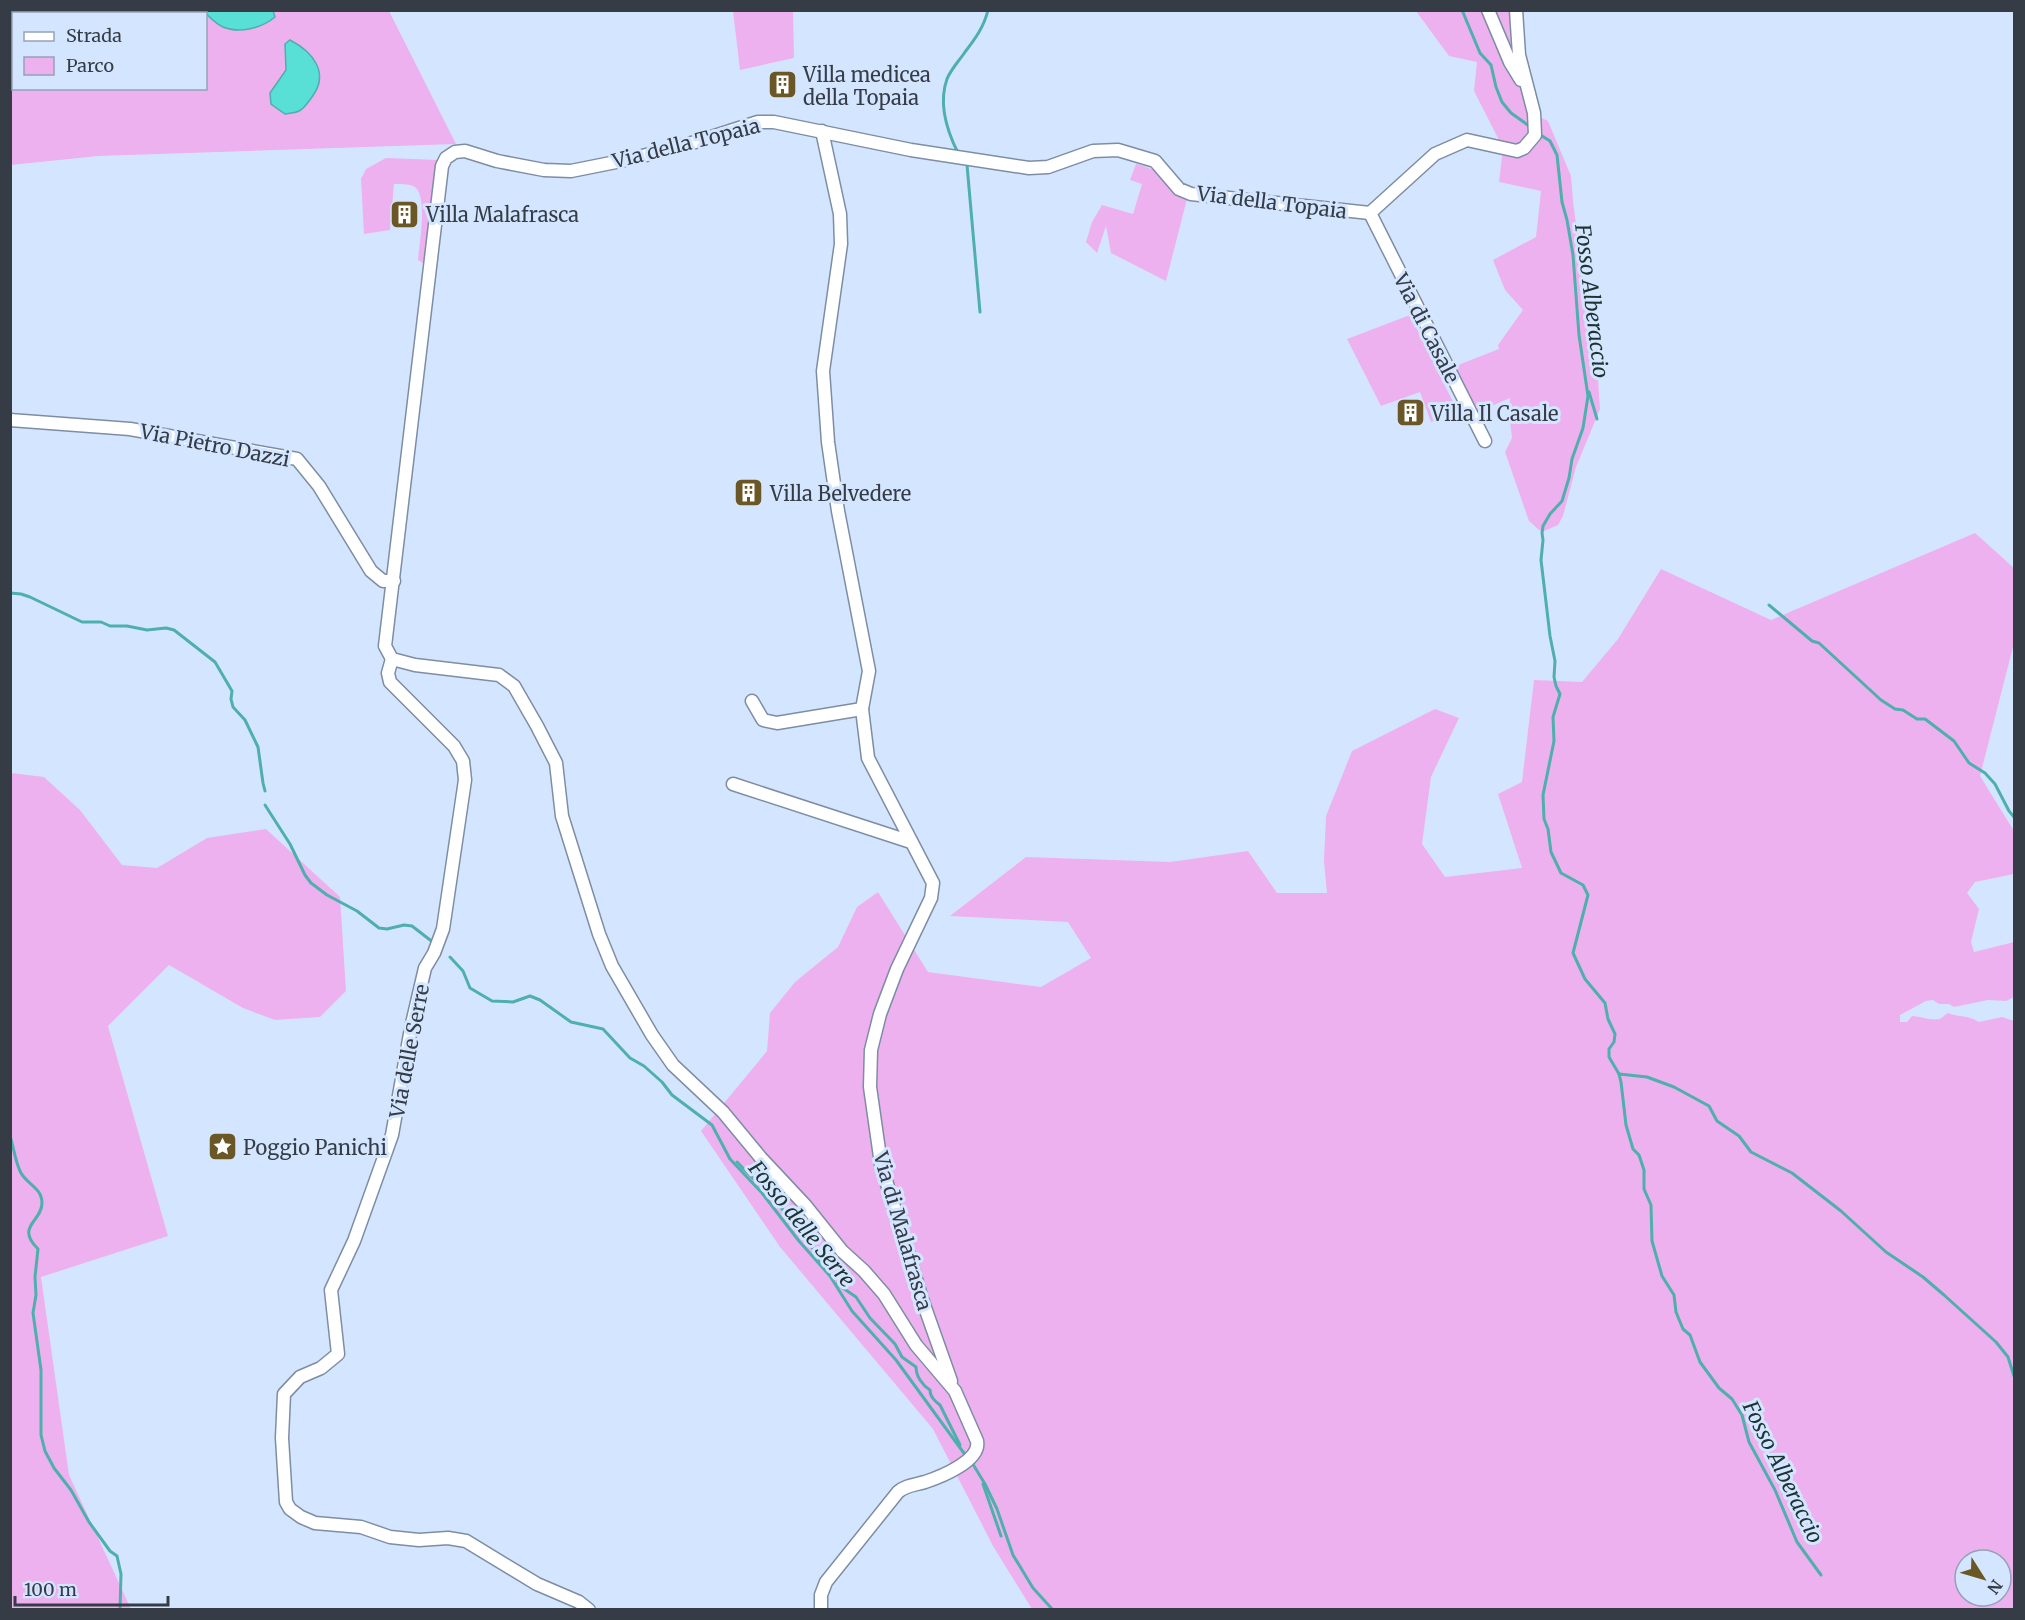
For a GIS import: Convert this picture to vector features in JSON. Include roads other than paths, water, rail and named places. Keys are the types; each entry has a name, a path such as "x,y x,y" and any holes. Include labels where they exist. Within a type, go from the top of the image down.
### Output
{"street":[{"path":"1488,10 1510,62 1529,93"},
{"path":"1370,213 1435,154 1447,148 1467,140 1512,150 1524,148 1535,135 1534,113 1519,55 1516,10"},
{"name":"Via della Topaia","path":"394,581 442,166 446,158 455,152 465,151 497,161 535,168 571,171 631,159 758,122 774,122 911,150 1029,168 1048,167 1093,151 1118,150 1155,161 1179,189 1191,194 1370,213"},
{"name":"Via di Malafrasca","path":"821,1610 822,1589 898,1492 903,1488 938,1477 969,1459 978,1447 922,1299 881,1164 870,1087 871,1050 880,1014 897,969 931,898 933,883 868,758 862,709 869,670 838,511 828,442 824,371 841,244 840,214 822,131"},
{"name":"Via di Casale","path":"1370,213 1485,441"},
{"name":"Via Pietro Dazzi","path":"10,420 130,429 297,459 319,486 371,571 383,581 394,581"},
{"path":"394,581 385,646 392,659 415,665 499,675 514,686 537,726 556,763 562,816 599,934 612,966 652,1035 673,1065 723,1112 761,1158 805,1205 842,1251 884,1294 916,1345 955,1391"},
{"name":"Via delle Serre","path":"392,659 388,673 390,682 454,746 463,761 465,780 443,929 434,953 425,968 411,1028 392,1135 354,1241 331,1290 338,1354 321,1368 300,1377 284,1394 282,1455 286,1502 290,1509 301,1517 315,1523 361,1527 390,1537 448,1538 466,1541 537,1584 579,1602 588,1610"},
{"path":"752,701 763,720 777,723 862,709"},
{"path":"733,784 911,842"}],"waterway":[{"path":"958,153 945,117 944,88 951,72 979,32 988,10"},
{"name":"Fosso Alberaccio","path":"1462,10 1480,53 1491,65 1502,102 1511,113 1532,128"},
{"name":"Fosso Alberaccio","path":"1539,134 1550,141 1557,155 1562,202 1573,255 1579,335 1588,396 1583,428 1572,459 1562,501 1550,514 1542,533 1541,560 1555,661 1554,677 1560,694 1553,717 1554,741 1543,795 1544,819 1548,829 1551,852 1561,873 1583,885 1588,895 1573,953 1585,979 1605,1003 1608,1019 1615,1034 1614,1042 1609,1049 1609,1057 1619,1074 1626,1125 1633,1149 1639,1155 1644,1170 1644,1189 1651,1205 1652,1241 1662,1276 1674,1295 1676,1312 1683,1329 1690,1335 1700,1362 1719,1388 1732,1399 1742,1415 1749,1442 1775,1490 1797,1542 1821,1575"},
{"path":"967,165 980,312"},
{"path":"1589,392 1597,419"},
{"name":"Fosso delle Serre","path":"10,593 30,597 82,622 101,622 110,626 127,626 147,630 166,628 174,630 215,662 232,691 233,707 245,720 258,747 265,791"},
{"path":"1769,605 1812,641 1819,643 1881,700 1917,719 1925,719 1954,741 1969,763 1985,773 1995,784 2014,817"},
{"name":"Fosso delle Serre","path":"265,805 311,883 327,895 357,911 379,928 412,926 434,943"},
{"name":"Fosso delle Serre","path":"450,957 463,971 470,988 492,1001 513,1002 530,996 540,1000 571,1022 603,1029 630,1058 644,1066 662,1082 672,1095 712,1125 730,1159 762,1193 830,1276 852,1311 896,1360 966,1456"},
{"path":"1619,1074 1647,1077 1674,1087 1709,1106 1717,1121 1739,1136 1751,1152 1792,1173 1841,1211 1886,1252 1923,1277 1944,1295 1996,1342 2008,1357 2014,1376"},
{"path":"10,1136 21,1173 40,1194 42,1203 29,1229 29,1235 38,1249 33,1313 41,1370 41,1435 45,1451 54,1468 71,1490 89,1522 110,1551 117,1556 121,1574 120,1610"},
{"path":"737,1162 796,1225 824,1268"},
{"path":"837,1284 856,1297 870,1318 895,1344 902,1357 916,1367 920,1380 940,1405 960,1445"},
{"name":"Fosso delle Serre","path":"971,1461 997,1509 1013,1555 1033,1588 1053,1610"},
{"path":"983,1484 1001,1536"}],"place":[{"name":"Villa medicea della Topaia","path":"782,85"},
{"name":"Villa Malafrasca","path":"405,214"},
{"name":"Villa Il Casale","path":"1410,413"},
{"name":"Villa Belvedere","path":"749,493"},
{"name":"Poggio Panichi","path":"222,1147"}]}
